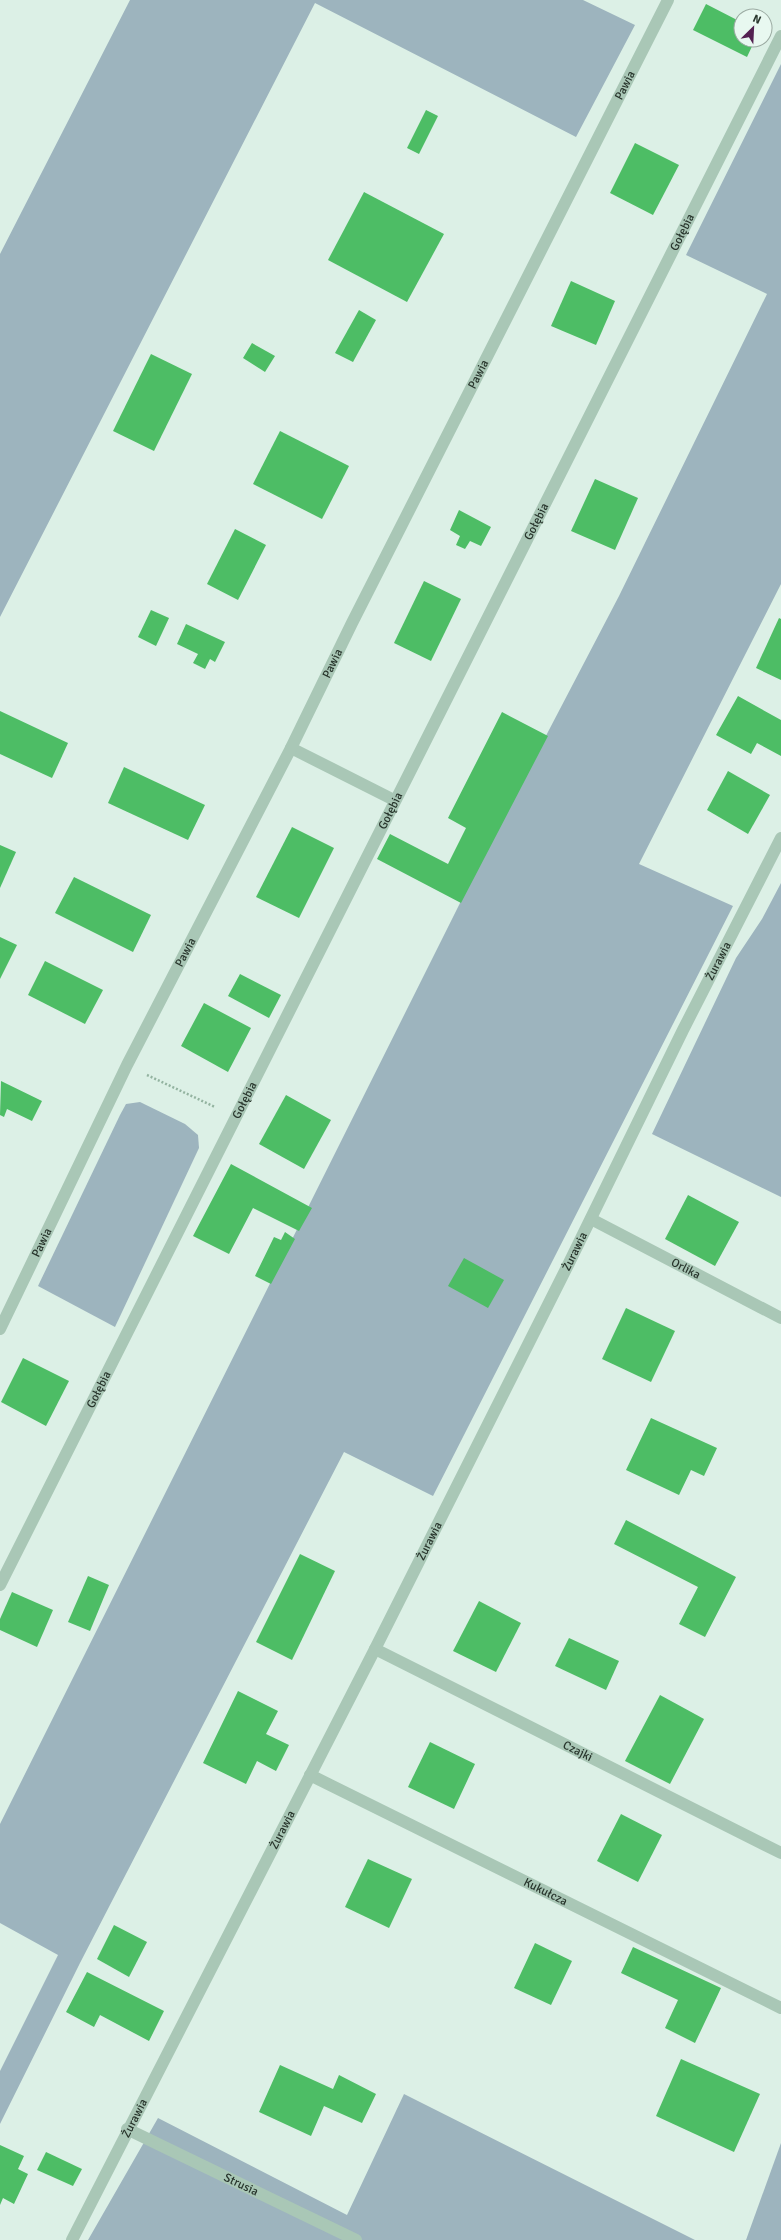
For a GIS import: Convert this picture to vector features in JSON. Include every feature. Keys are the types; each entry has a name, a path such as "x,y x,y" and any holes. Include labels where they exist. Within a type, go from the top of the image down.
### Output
{"street":[{"name":"Pawia","path":"0,1329 127,1065 291,748 352,623 668,0"},
{"name":"Gołębia","path":"0,1585 394,800 781,36"},
{"path":"291,748 394,800"},
{"name":"Żurawia","path":"72,2240 127,2129 375,1649 591,1219 683,1030 781,838"},
{"name":"Orlika","path":"591,1219 781,1318"},
{"name":"Czajki","path":"375,1649 781,1853"},
{"name":"Kukułcza","path":"310,1775 781,2008"},
{"name":"Strusia","path":"127,2129 356,2240"}],"path":[{"path":"127,1065 235,1117"}],"shaded area":[{"path":"130,0 583,0 635,25 576,137 315,3 0,617 0,254"},
{"path":"781,64 781,584 639,864 733,906 433,1496 344,1452 80,1963 0,2124 0,2071 58,1955 0,1923 0,1824 491,841 619,596 767,294 686,255"},
{"path":"781,883 781,1197 652,1134 736,958 762,919"},
{"path":"140,1102 185,1124 198,1135 199,1148 115,1327 38,1286 126,1104"},
{"path":"404,2094 695,2240 88,2240 158,2118 347,2215"},
{"path":"781,2143 781,2240 746,2240"}],"building":[{"path":"706,4 733,18 733,48 751,48 747,57 693,30"},
{"path":"426,110 438,116 419,154 407,148"},
{"path":"635,143 679,165 653,215 610,193"},
{"path":"364,192 444,234 407,302 328,260"},
{"path":"571,281 615,301 596,345 551,326"},
{"path":"359,310 376,320 353,362 335,353"},
{"path":"252,343 275,356 265,372 243,358"},
{"path":"151,354 192,374 154,451 113,431"},
{"path":"280,431 349,466 322,519 253,484"},
{"path":"595,479 638,498 615,550 571,531"},
{"path":"459,510 491,527 481,546 470,541 465,549 456,545 460,536 450,530"},
{"path":"235,529 266,545 238,600 207,584"},
{"path":"424,581 461,599 431,661 394,643"},
{"path":"151,610 169,618 156,646 138,637"},
{"path":"779,618 781,619 781,680 756,668"},
{"path":"186,624 225,642 215,662 210,659 205,669 193,663 198,654 177,644"},
{"path":"738,696 781,720 781,756 757,743 751,754 716,735"},
{"path":"0,711 68,743 52,778 0,754"},
{"path":"502,712 548,736 461,903 377,859 390,834 448,864 466,828 448,818"},
{"path":"124,767 205,805 188,840 108,803"},
{"path":"728,771 770,795 748,834 707,810"},
{"path":"292,827 334,848 299,918 256,897"},
{"path":"0,845 16,852 0,888"},
{"path":"74,877 151,915 133,952 55,913"},
{"path":"0,937 17,945 0,979"},
{"path":"45,961 103,990 85,1024 28,995"},
{"path":"240,974 281,995 269,1018 228,996"},
{"path":"204,1003 251,1028 228,1072 181,1046"},
{"path":"1,1081 42,1101 32,1121 7,1109 4,1117 0,1115"},
{"path":"286,1095 331,1120 304,1169 259,1144"},
{"path":"231,1164 312,1208 299,1231 253,1208 229,1254 193,1236"},
{"path":"688,1195 739,1222 715,1266 665,1239"},
{"path":"285,1232 295,1239 271,1284 255,1276 274,1237 281,1240"},
{"path":"464,1258 504,1280 488,1308 448,1286"},
{"path":"626,1308 675,1331 651,1382 602,1359"},
{"path":"23,1358 69,1381 46,1426 1,1402"},
{"path":"651,1418 717,1448 704,1476 691,1470 679,1495 626,1470"},
{"path":"626,1520 736,1577 705,1637 679,1624 698,1587 614,1544"},
{"path":"300,1554 335,1571 292,1660 256,1642"},
{"path":"88,1576 109,1585 90,1631 68,1622"},
{"path":"12,1592 53,1610 37,1647 0,1630 0,1619"},
{"path":"479,1601 521,1623 496,1672 453,1651"},
{"path":"569,1638 619,1661 606,1690 555,1666"},
{"path":"238,1691 278,1711 266,1734 289,1745 276,1771 257,1761 246,1784 203,1763"},
{"path":"660,1695 704,1719 670,1784 625,1761"},
{"path":"430,1742 475,1764 454,1809 408,1787"},
{"path":"621,1814 662,1835 638,1882 597,1861"},
{"path":"368,1859 412,1879 389,1928 345,1907"},
{"path":"114,1925 147,1942 129,1977 97,1959"},
{"path":"535,1943 572,1961 551,2005 514,1988"},
{"path":"633,1947 721,1988 695,2043 665,2028 678,2000 621,1973"},
{"path":"87,1972 164,2011 149,2041 100,2015 94,2027 66,2012"},
{"path":"681,2059 760,2094 734,2152 656,2116"},
{"path":"280,2065 333,2089 339,2075 376,2094 362,2123 324,2106 311,2136 259,2112"},
{"path":"0,2145 24,2156 18,2169 28,2174 14,2204 3,2198 0,2205"},
{"path":"46,2152 82,2169 73,2186 37,2170"}]}
